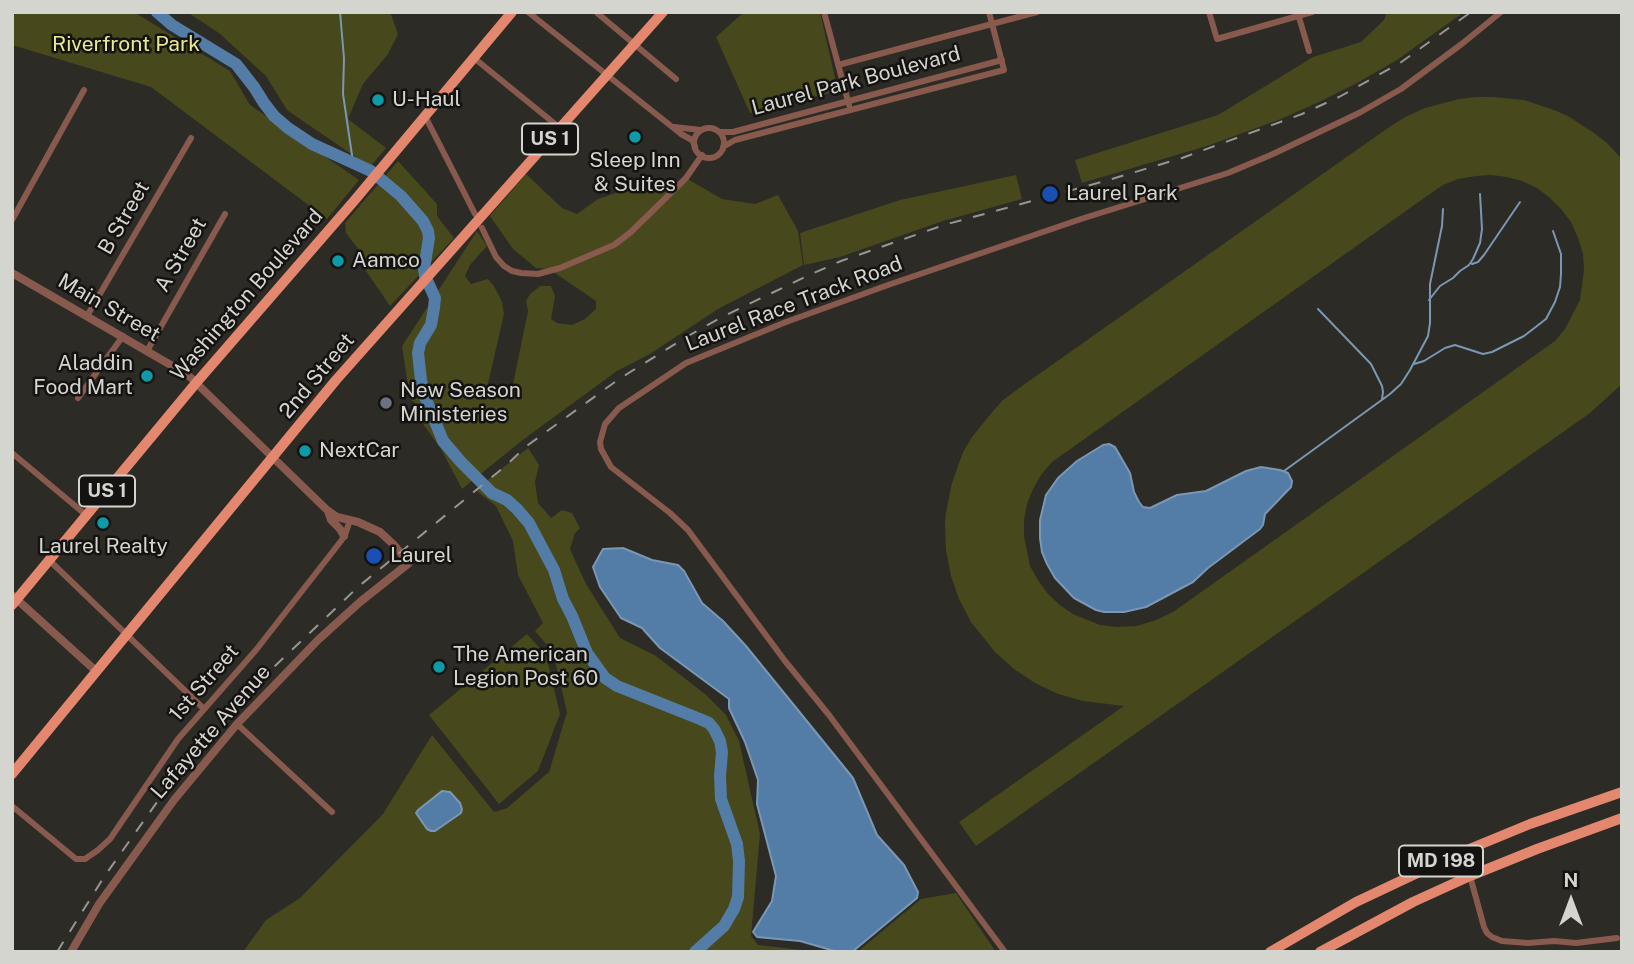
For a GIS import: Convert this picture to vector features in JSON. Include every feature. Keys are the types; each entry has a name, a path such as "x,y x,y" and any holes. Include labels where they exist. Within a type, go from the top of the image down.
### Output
{"main road":[{"name":"Washington Boulevard","path":"14,599 512,12"},
{"name":"2nd Street","path":"12,774 336,380 663,12"},
{"name":"MD 198","path":"1270,952 1356,902 1462,852 1530,824 1622,792"},
{"name":"MD 198","path":"1320,952 1469,876 1622,818"}],"street":[{"path":"482,228 496,257 512,271 538,274 560,268 614,245 631,232 685,178 702,155 696,150 692,140 528,12"},
{"path":"596,12 676,79"},
{"path":"824,12 850,110"},
{"path":"989,12 1002,61"},
{"path":"838,65 1037,12"},
{"path":"1209,12 1217,39 1312,12"},
{"name":"Laurel Race Track Road","path":"1005,952 688,530 611,467 600,442 605,424 619,408 686,363 786,322 1069,223 1228,173 1273,154 1359,113 1401,89 1501,12"},
{"path":"1298,14 1309,51"},
{"path":"474,58 560,128"},
{"name":"Laurel Park Boulevard","path":"672,127 732,132 1002,61 1004,70 735,140 713,157 702,155"},
{"path":"12,220 84,90"},
{"path":"425,116 475,214"},
{"path":"695,146 696,136 703,130"},
{"path":"719,132 723,138 723,147"},
{"name":"B Street","path":"87,316 191,138"},
{"name":"A Street","path":"147,351 225,214"},
{"name":"Main Street","path":"12,273 179,369 328,511 337,517 380,532 409,563"},
{"path":"78,398 123,336"},
{"path":"12,453 86,515"},
{"path":"328,511 331,520 344,536"},
{"name":"1st Street","path":"12,806 77,859 92,856 110,839 178,739 256,650 344,536 350,520"},
{"path":"49,560 204,709"},
{"name":"Lafayette Avenue","path":"71,952 99,904 167,809 237,724 317,640 359,602 409,563"},
{"path":"14,599 96,671"},
{"path":"237,724 332,812"},
{"path":"1469,876 1483,927 1492,937 1502,941 1528,943 1576,943 1617,938"}],"green space":[{"name":"Riverfront Park","path":"12,12 134,12 230,71 250,105 359,180 327,219 151,87 12,45"},
{"path":"187,12 390,12 398,34 388,54 363,84 348,119 386,148 370,167 287,110 266,76 219,33"},
{"path":"744,12 820,12 838,91 750,113 716,37"},
{"path":"1387,12 1464,12 1397,60 1319,102 1207,146 1082,183 1075,160 1218,115 1313,57 1361,42 1384,20"},
{"path":"1493,97 1524,100 1554,110 1594,133 1622,159 1622,384 1590,413 976,846 959,822 1124,706 1083,701 1058,694 1035,683 995,652 971,622 951,576 945,524 952,483 963,452 972,437 1003,400 1385,130 1425,108 1459,99","holes":["1476,176 1507,177 1537,188 1561,209 1571,222 1583,254 1580,300 1565,329 1555,341 1173,612 1137,626 1100,625 1073,614 1048,594 1030,566 1024,520 1033,489 1052,462 1443,185"]},
{"path":"398,161 437,204 437,216 454,238 390,306 364,268 365,258 346,233 345,223"},
{"path":"526,174 562,208 577,214 598,199 622,191 652,186 668,188 686,178 722,199 755,204 778,195 798,231 803,265 718,309 650,354 617,371 524,439 462,489 441,449 423,424 415,403 410,399 402,346 477,231 487,246 470,265 465,276 471,284 488,279 502,302 504,314 487,388 493,396 501,399 511,394 528,311 526,301 530,294 540,286 551,286 555,296 551,319 557,323 572,325 585,319 596,309 596,301 549,269 536,268 513,249 490,216"},
{"path":"1016,175 1022,199 943,221 840,257 804,265 800,233 900,200"},
{"path":"528,448 539,465 535,482 538,503 551,518 562,510 572,513 580,528 575,533 570,549 586,584 620,638 656,656 705,694 726,715 739,741 760,834 751,936 758,945 820,952 243,952 266,920 300,898 383,814 432,735 494,812 507,808 549,772 567,712 553,652 535,631 543,623 518,575 513,541 496,506 475,490"},
{"path":"527,634 546,655 560,714 538,771 499,804 429,715"},
{"path":"956,893 996,952 857,952 921,899"}],"water":[{"path":"1109,444 1115,447 1130,473 1134,492 1143,507 1150,508 1177,495 1206,491 1246,471 1261,467 1288,473 1292,481 1291,487 1265,514 1260,529 1193,582 1146,607 1124,612 1104,612 1074,598 1055,578 1042,552 1040,520 1046,495 1058,478 1077,461"},
{"path":"623,548 652,560 678,565 684,571 702,603 746,646 853,778 877,835 904,865 918,892 917,898 852,952 838,952 800,941 757,937 753,932 772,901 776,876 757,804 758,780 745,742 729,708 729,699 660,648 642,628 621,618 600,587 593,567 603,549"},
{"path":"442,791 450,792 460,803 461,813 431,831 416,813"}],"waterway":[{"path":"157,12 172,25 236,64 274,116 288,128 312,144 371,171 401,196 423,221 429,238 425,276 435,298 431,325 420,343 418,353 425,397 443,441 492,493 507,500 529,523 554,570 563,599 587,653 605,678 617,686 709,723 714,729 722,752 721,799 737,844 738,897 724,926 695,952"},
{"path":"340,12 344,58 343,94 353,162"},
{"path":"1429,300 1440,286 1469,265 1473,259 1480,243 1482,229 1480,194"},
{"path":"1472,264 1484,255 1520,202"},
{"path":"1284,471 1390,394 1410,370 1428,336 1430,284 1443,209"},
{"path":"1414,364 1455,345 1483,354 1492,352 1524,336 1546,319 1560,287 1561,254 1553,231"},
{"path":"1318,309 1371,364 1382,386 1382,399"}],"railway":[{"path":"57,952 104,877 162,795 206,741 275,666 358,587 528,445 619,379 722,317 841,261 944,225 1182,158 1302,114 1400,63 1471,12"}],"place":[{"name":"U-Haul","path":"378,100"},
{"name":"Sleep Inn & Suites","path":"635,137"},
{"name":"Laurel Park","path":"1050,194"},
{"name":"Aamco","path":"338,261"},
{"name":"Aladdin Food Mart","path":"147,376"},
{"name":"New Season Ministeries","path":"386,403"},
{"name":"NextCar","path":"305,451"},
{"name":"Laurel Realty","path":"103,523"},
{"name":"Laurel","path":"374,556"},
{"name":"The American Legion Post 60","path":"439,667"}]}
